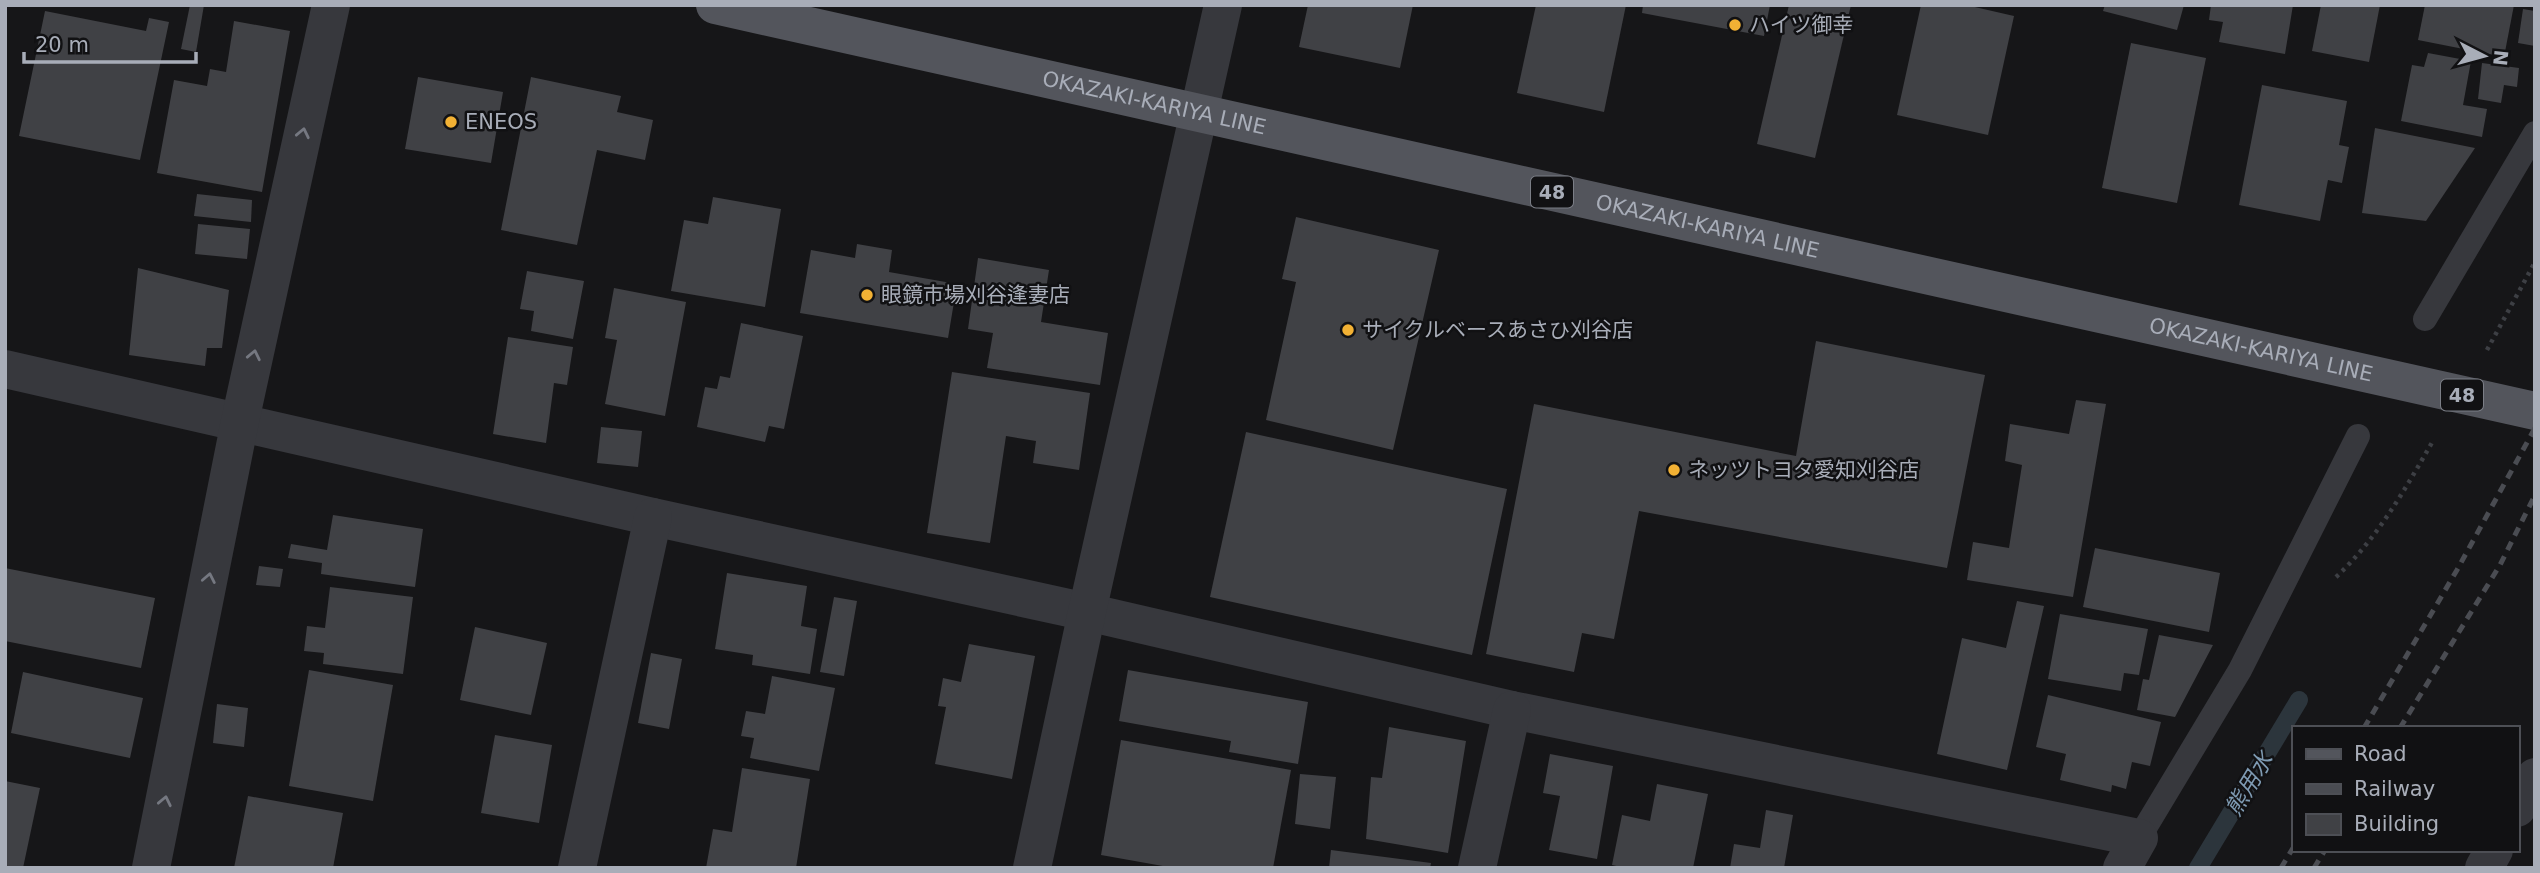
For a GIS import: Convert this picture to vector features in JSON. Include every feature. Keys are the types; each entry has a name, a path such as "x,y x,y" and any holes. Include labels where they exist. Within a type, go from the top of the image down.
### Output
{"main road":[{"name":"OKAZAKI-KARIYA LINE","path":"715,5 2535,411"}],"street":[{"path":"151,868 240,421 331,5"},
{"path":"1032,868 1223,5"},
{"path":"5,369 653,517 1087,612 2131,853"},
{"path":"576,868 653,517"},
{"path":"1477,868 1511,710"},
{"path":"2519,804 2535,776"},
{"path":"2484,868 2493,852"}],"lane":[{"path":"2425,319 2535,133"},
{"path":"2131,853 2240,670 2358,436"}],"path":[{"path":"2508,314 2535,262"}],"building":[{"path":"190,5 204,5 196,52 181,49"},
{"path":"1308,5 1413,5 1400,68 1299,47"},
{"path":"1536,5 1626,5 1604,112 1517,93"},
{"name":"ハイツ御幸","path":"1643,5 1770,5 1764,36 1642,13"},
{"path":"1789,5 1851,5 1815,158 1757,144"},
{"path":"1921,5 1966,5 2014,16 1988,135 1897,115"},
{"path":"2105,5 2184,5 2177,30 2103,11"},
{"path":"2211,5 2293,5 2285,54 2219,42 2223,22 2209,20"},
{"path":"2321,5 2380,5 2369,62 2312,51"},
{"path":"2425,5 2514,5 2504,57 2418,40"},
{"path":"2523,9 2535,11 2535,46 2518,43"},
{"path":"45,11 146,31 149,18 169,22 140,160 19,136"},
{"path":"234,21 290,31 262,192 157,173 174,80 207,86 210,69 226,72"},
{"path":"2131,43 2206,58 2177,203 2102,188"},
{"path":"2428,53 2471,61 2463,105 2487,109 2482,137 2401,121 2412,65 2424,67"},
{"path":"2482,63 2519,68 2517,87 2504,85 2501,103 2478,99"},
{"path":"418,77 503,92 491,163 405,149"},
{"path":"531,77 621,96 617,112 653,120 645,160 597,150 577,245 501,230"},
{"path":"2262,85 2347,101 2339,145 2349,147 2342,183 2328,180 2320,221 2239,205"},
{"path":"2375,128 2475,148 2426,221 2362,213"},
{"path":"197,194 252,200 251,222 194,216"},
{"path":"713,197 781,209 765,307 671,291 684,220 708,224"},
{"path":"1296,217 1439,250 1393,450 1266,420 1296,282 1282,279"},
{"path":"198,224 250,229 247,259 195,254"},
{"path":"857,244 892,250 889,272 957,284 948,338 800,313 811,250 855,258"},
{"path":"978,258 1049,270 1041,322 1108,333 1100,385 987,368 993,333 968,329"},
{"path":"138,268 229,290 222,348 207,348 205,366 129,355"},
{"path":"527,271 584,281 573,339 531,331 534,311 520,309"},
{"path":"614,288 686,302 665,416 605,404 617,340 605,338"},
{"path":"741,323 803,336 784,429 769,426 765,442 697,427 705,387 717,389 720,376 730,378"},
{"path":"508,337 573,347 567,385 554,383 546,443 493,434"},
{"path":"1816,341 1985,375 1947,568 1639,511 1614,639 1582,633 1574,672 1486,654 1534,404 1796,456"},
{"path":"952,372 1090,393 1079,470 1033,463 1036,441 1006,436 990,543 927,533"},
{"path":"2076,400 2106,404 2073,597 1967,580 1973,542 2009,548 2022,465 2005,461 2010,424 2069,434"},
{"path":"601,427 642,431 638,467 597,463"},
{"path":"1246,432 1507,489 1472,655 1210,597"},
{"path":"333,515 423,529 415,587 321,574 322,563 288,558 291,544 327,550"},
{"path":"2095,548 2220,573 2209,632 2083,607"},
{"path":"259,566 283,569 280,587 256,585"},
{"path":"5,568 155,598 141,668 5,641"},
{"path":"727,573 807,586 801,626 817,629 810,674 752,665 753,655 715,649"},
{"path":"330,587 413,597 403,674 323,664 324,653 304,651 307,626 325,628"},
{"path":"834,597 857,601 844,676 820,672"},
{"path":"2017,601 2044,606 2007,770 1937,754 1962,638 2006,648"},
{"path":"2060,614 2148,629 2139,675 2124,673 2121,691 2048,679"},
{"path":"475,627 547,643 531,715 460,700"},
{"path":"2159,635 2213,645 2175,717 2137,710 2143,679 2149,680"},
{"path":"969,644 1035,656 1012,779 935,764 946,707 938,706 943,678 961,682"},
{"path":"651,653 682,659 669,729 638,723"},
{"path":"309,670 393,685 373,801 289,786"},
{"path":"1128,670 1308,702 1298,764 1229,752 1231,741 1119,721"},
{"path":"23,672 143,698 130,758 11,733"},
{"path":"772,676 835,688 819,771 750,758 754,738 741,736 746,711 765,714"},
{"path":"2048,695 2161,722 2150,766 2132,762 2126,789 2112,785 2111,792 2060,780 2066,754 2036,747"},
{"path":"217,704 248,708 244,747 213,743"},
{"path":"1389,727 1466,741 1448,853 1366,839 1371,777 1382,778"},
{"path":"495,735 552,745 539,823 481,813"},
{"path":"1121,740 1291,770 1273,868 1174,868 1101,855"},
{"path":"1550,754 1613,766 1597,859 1549,850 1560,796 1543,793"},
{"path":"742,768 810,779 796,868 706,868 713,829 732,832"},
{"path":"1300,774 1336,777 1330,829 1295,824"},
{"path":"5,781 40,788 23,868 5,868"},
{"path":"1657,784 1708,794 1693,868 1625,868 1612,865 1622,815 1650,821"},
{"path":"248,796 343,813 333,868 234,868"},
{"path":"1766,810 1793,815 1784,868 1730,868 1734,844 1760,848"},
{"path":"1331,850 1431,863 1430,868 1329,868"}],"waterway":[{"name":"熊用水","path":"2198,868 2299,700"}],"railway":[{"path":"2365,726 2457,570 2535,428"},
{"path":"2401,726 2500,565 2535,495"},
{"path":"2281,868 2292,850"},
{"path":"2314,868 2324,852"}],"place":[{"name":"ハイツ御幸","path":"1735,25"},
{"name":"ENEOS","path":"451,122"},
{"name":"眼鏡市場刈谷逢妻店","path":"867,295"},
{"name":"サイクルベースあさひ刈谷店","path":"1348,330"},
{"name":"ネッツトヨタ愛知刈谷店","path":"1674,470"}]}
